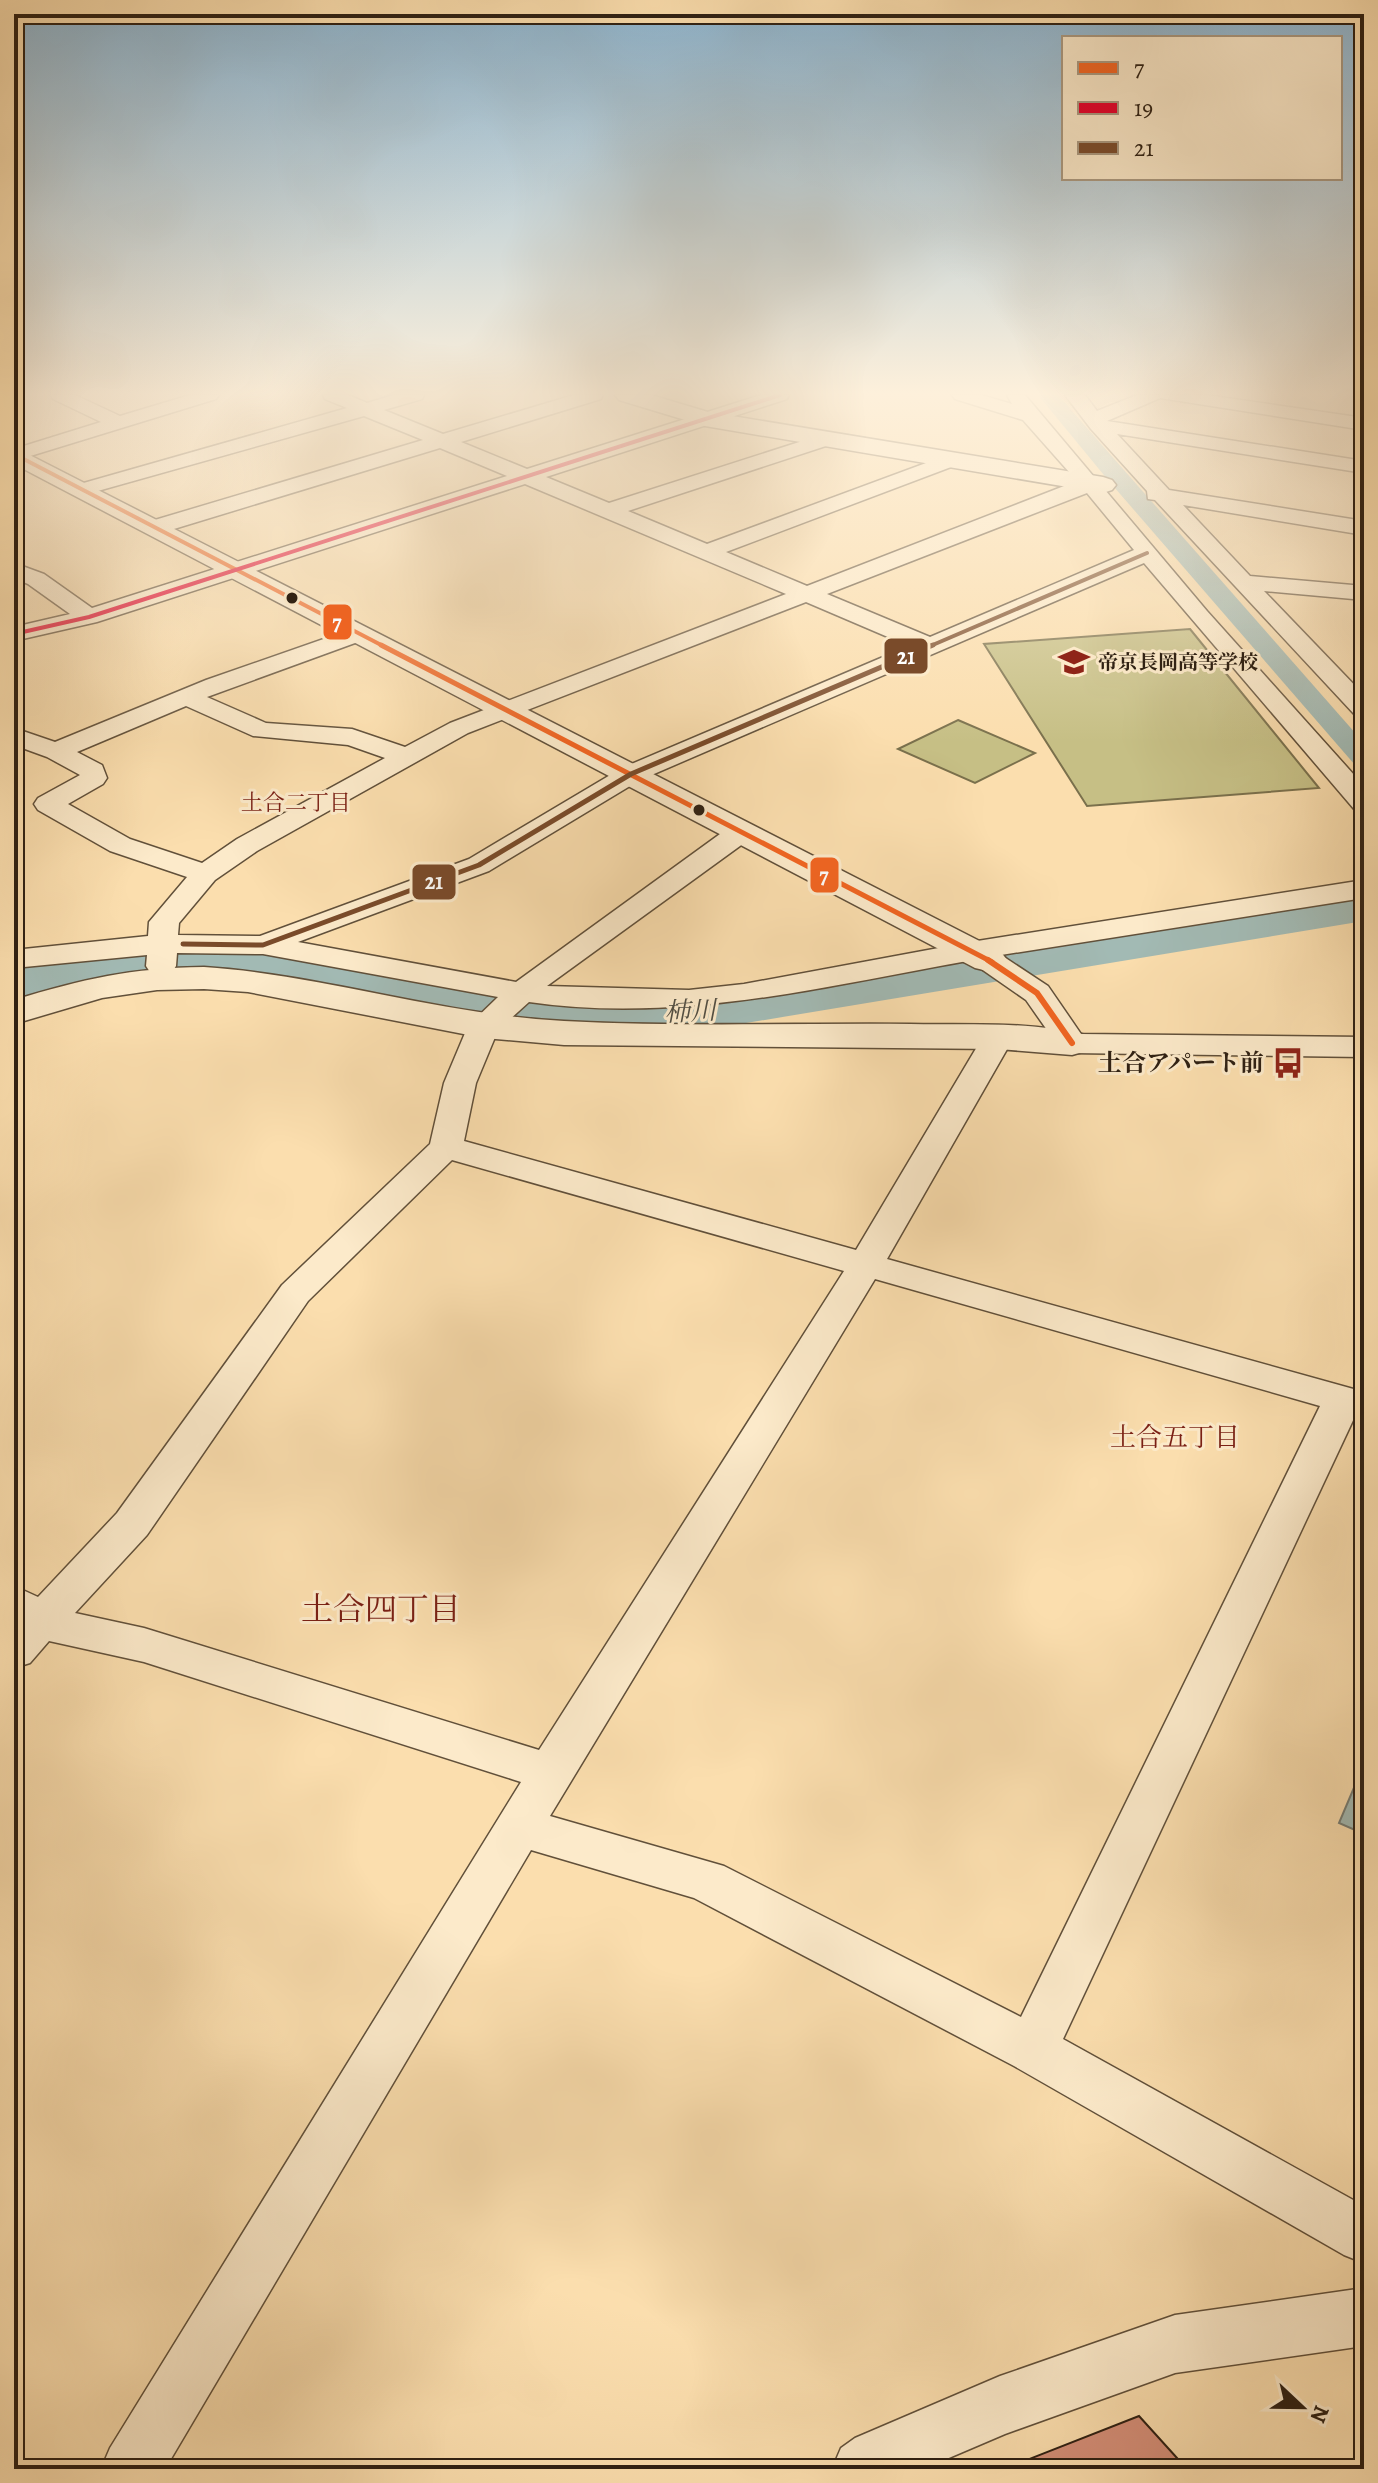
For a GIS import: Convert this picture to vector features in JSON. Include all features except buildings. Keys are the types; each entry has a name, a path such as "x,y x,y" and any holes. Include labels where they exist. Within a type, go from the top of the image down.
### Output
{"street":[{"path":"123,511 980,956 1037,993 1072,1043"},
{"path":"156,527 208,511"},
{"path":"14,634 89,617 420,511"},
{"path":"607,511 928,645"},
{"path":"706,552 816,511"},
{"path":"161,960 164,922 205,874 247,845 405,756 459,728 504,710 1022,511"},
{"path":"1134,511 1147,553 1364,803"},
{"path":"1163,511 1193,529 1364,710"},
{"path":"1260,511 1364,528"},
{"path":"14,959 161,960 263,945 479,865 631,774 1147,553"},
{"path":"14,570 46,585 89,617"},
{"path":"1244,582 1364,593"},
{"path":"56,751 187,697 358,634"},
{"path":"187,697 262,731 352,737 405,756"},
{"path":"14,736 56,751 93,771 94,778 48,804 120,845 205,874"},
{"path":"23,1625 132,1524 295,1293 446,1147 460,1083 484,1026 521,992 580,946 741,832"},
{"path":"263,945 549,996 689,999 980,956 1364,889"},
{"path":"14,1012 98,987 161,960 204,978 248,981 484,1026 564,1033 998,1037 1072,1043 1364,1047"},
{"path":"131,2469 520,1827 550,1772 866,1264 998,1037"},
{"path":"446,1147 1343,1399 1032,2049"},
{"path":"23,1625 144,1645 550,1772"},
{"path":"520,1827 707,1881 1032,2049 1364,2236"},
{"path":"862,2469 876,2459 1000,2406 1175,2344 1364,2317"}],"shaded area":[{"path":"1190,629 1319,788 1087,806 984,644"},
{"path":"958,720 1035,753 975,783 898,749"}],"water":[{"path":"1364,1764 1364,1834 1339,1823"}],"waterway":[{"path":"1146,511 1364,759"},
{"name":"柿川","path":"14,983 112,963 211,958 278,963 466,999 554,1012 703,1012 1364,906"}],"transit line":[{"name":"7","path":"123,511 1005,969 1037,993 1072,1043"},
{"name":"19","path":"14,634 89,617 419,511"},
{"name":"21","path":"183,944 263,945 479,865 631,774 1147,553"}],"place":[{"name":"帝京長岡高等学校","path":"1074,662"},
{"name":"土合アパート前","path":"1288,1063"}],"district":[{"name":"土合二丁目","path":"296,802"},
{"name":"土合五丁目","path":"1175,1437"},
{"name":"土合四丁目","path":"381,1609"}]}
